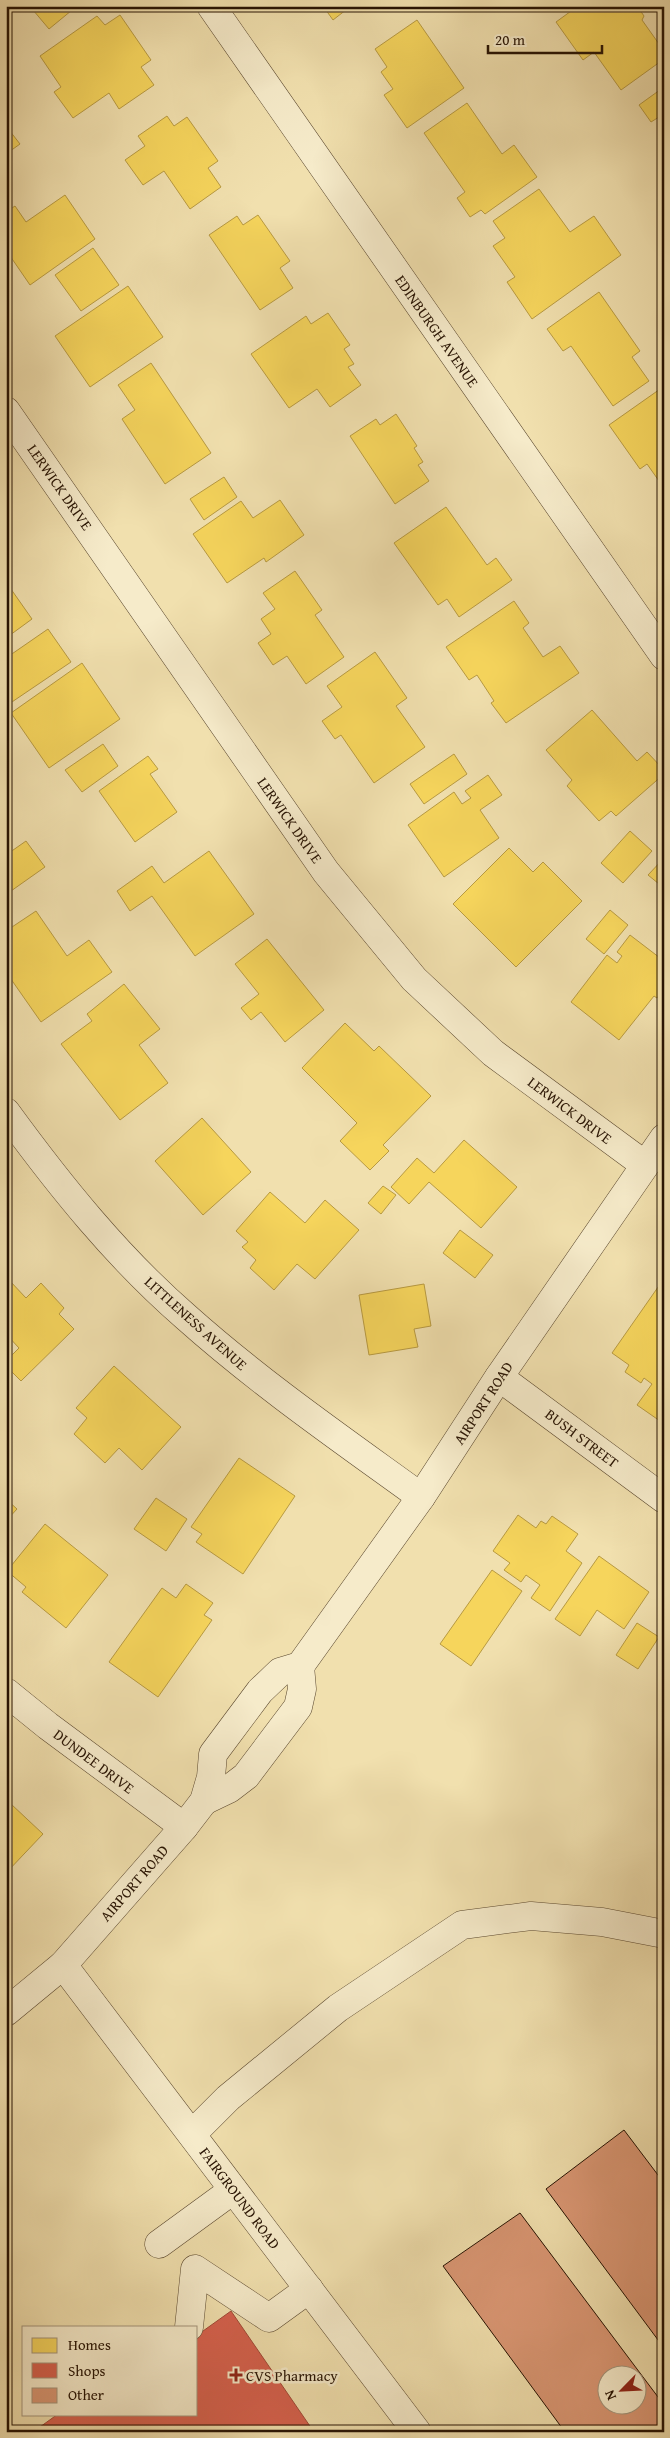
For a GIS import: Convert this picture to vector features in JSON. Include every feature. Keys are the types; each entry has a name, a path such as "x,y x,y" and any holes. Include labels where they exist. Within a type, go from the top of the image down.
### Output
{"street":[{"name":"EDINBURGH AVENUE","path":"211,6 664,656"},
{"name":"LERWICK DRIVE","path":"6,411 326,872 414,979 493,1053 645,1165"},
{"name":"LITTLENESS AVENUE","path":"6,1112 38,1156 98,1230 185,1317 280,1396 421,1497"},
{"name":"AIRPORT ROAD","path":"6,2012 63,1964 184,1827 204,1801 211,1777 213,1754 260,1691 280,1672 300,1666 421,1497 499,1377 664,1138"},
{"name":"BUSH STREET","path":"499,1377 664,1499"},
{"name":"AIRPORT ROAD","path":"204,1801 229,1789 246,1776 298,1707 302,1689 300,1666"},
{"name":"DUNDEE DRIVE","path":"6,1692 48,1726 184,1827"},
{"path":"192,2134 228,2098 338,2008 462,1925 531,1916 602,1922 664,1934"},
{"name":"FAIRGROUND ROAD","path":"63,1964 417,2432"},
{"path":"159,2244 233,2190"},
{"path":"189,2326 195,2269 269,2318 309,2289"}],"building: Homes":[{"path":"27,6 77,6 49,29 33,10 31,11"},
{"path":"323,6 351,6 333,20"},
{"path":"578,6 637,6 644,16 642,20 664,51 664,59 621,90 594,52 583,60 556,22"},
{"path":"120,15 151,60 141,67 154,85 119,109 109,93 73,118 54,92 61,87 40,56 97,16 105,25"},
{"path":"417,20 464,88 407,128 384,95 393,89 381,72 387,67 375,49"},
{"path":"664,87 664,124 659,117 651,122 639,105"},
{"path":"467,103 502,154 514,145 537,177 485,214 481,210 470,217 457,198 465,192 424,133"},
{"path":"167,116 174,126 187,117 218,161 208,168 221,187 190,209 164,171 143,185 125,160 145,146 138,136"},
{"path":"6,126 20,144 6,154"},
{"path":"539,189 570,232 594,216 621,255 532,319 507,282 515,277 493,246 505,238 493,221"},
{"path":"65,195 95,239 30,285 6,250 6,212 15,206 26,222"},
{"path":"258,215 290,261 280,268 293,288 260,310 209,235 237,216 243,225"},
{"path":"93,248 119,285 81,311 55,275"},
{"path":"128,286 163,337 90,387 55,336"},
{"path":"599,292 640,351 632,357 649,381 613,406 571,346 563,351 547,329"},
{"path":"328,313 350,345 344,349 354,364 348,367 361,385 330,407 317,389 289,408 251,354 306,316 311,324"},
{"path":"151,363 211,453 165,484 122,419 135,410 118,385"},
{"path":"663,387 664,488 647,464 640,469 609,425"},
{"path":"396,414 417,446 414,448 423,462 418,465 429,481 395,504 350,436 376,419 380,425"},
{"path":"224,477 237,497 204,520 190,499"},
{"path":"280,500 304,535 266,562 264,558 227,583 193,534 241,501 253,518"},
{"path":"446,507 487,565 496,558 512,580 459,617 447,599 438,605 394,543"},
{"path":"295,571 322,610 315,615 344,657 306,684 287,656 273,665 258,643 271,634 261,619 275,609 263,593"},
{"path":"6,582 32,619 6,638"},
{"path":"514,601 529,623 523,628 543,657 560,646 579,673 506,723 491,703 494,701 477,675 469,680 446,647"},
{"path":"48,629 71,662 6,706 6,658"},
{"path":"375,652 407,698 396,706 425,747 374,783 341,735 335,739 322,721 342,707 327,686"},
{"path":"82,663 120,719 49,768 11,713"},
{"path":"592,710 637,761 647,752 664,770 664,774 616,816 611,811 599,821 567,786 572,780 546,750"},
{"path":"103,744 118,766 82,792 65,770"},
{"path":"454,754 467,774 424,804 410,784"},
{"path":"148,756 158,769 150,774 177,812 135,842 99,791"},
{"path":"488,775 502,795 480,810 499,838 444,877 408,825 454,792 462,804 471,798 465,791"},
{"path":"630,831 652,851 623,883 601,863"},
{"path":"26,841 45,867 11,891 6,886 6,855"},
{"path":"509,848 533,872 543,862 582,901 516,967 453,904"},
{"path":"209,851 254,914 195,956 152,896 130,911 117,891 152,866 164,883"},
{"path":"664,858 664,888 648,875"},
{"path":"610,910 628,925 604,954 586,939"},
{"path":"36,911 67,956 89,940 112,972 41,1022 6,972 6,964 10,962 6,957 6,931"},
{"path":"630,935 664,961 664,989 657,998 654,996 619,1040 571,1002 607,955 617,963 622,956 617,952"},
{"path":"267,939 324,1010 285,1042 261,1012 251,1020 241,1008 259,994 235,964"},
{"path":"124,984 160,1029 139,1045 168,1083 120,1120 61,1044 92,1021 87,1014"},
{"path":"345,1023 374,1051 379,1046 431,1096 383,1145 389,1151 370,1170 340,1141 357,1123 302,1068"},
{"path":"202,1118 251,1172 203,1215 155,1161"},
{"path":"464,1140 517,1187 481,1228 429,1182 409,1204 391,1187 417,1158 434,1173"},
{"path":"383,1186 396,1195 381,1214 368,1203"},
{"path":"270,1192 305,1223 325,1200 359,1230 315,1279 297,1264 274,1290 250,1268 256,1260 242,1247 248,1242 236,1231"},
{"path":"460,1230 493,1255 475,1278 443,1253"},
{"path":"663,1280 664,1416 660,1421 637,1405 652,1384 644,1378 641,1383 625,1372 629,1365 612,1353"},
{"path":"10,1281 26,1298 41,1283 64,1308 59,1314 74,1329 21,1381 6,1366 6,1361 19,1348 6,1334 6,1284"},
{"path":"424,1284 431,1326 414,1329 418,1347 369,1355 359,1295"},
{"path":"114,1366 181,1427 142,1470 119,1448 105,1463 74,1434 87,1418 76,1408"},
{"path":"239,1458 295,1496 243,1574 196,1542 202,1534 191,1527"},
{"path":"156,1498 187,1519 166,1551 134,1529"},
{"path":"6,1499 17,1509 6,1521"},
{"path":"518,1515 536,1528 541,1521 546,1524 552,1516 578,1534 566,1551 582,1563 550,1611 531,1598 540,1585 526,1575 521,1582 504,1570 510,1563 493,1551"},
{"path":"45,1524 108,1575 66,1628 22,1592 26,1587 7,1571"},
{"path":"599,1556 649,1592 624,1629 597,1610 580,1636 555,1619"},
{"path":"492,1570 522,1591 471,1666 440,1644"},
{"path":"186,1584 213,1603 204,1615 212,1620 158,1697 109,1662 162,1588 176,1598"},
{"path":"637,1623 659,1637 638,1669 616,1655"},
{"path":"11,1804 43,1834 6,1873 6,1809"}],"building: Shops":[{"name":"CVS Pharmacy","path":"231,2311 314,2432 33,2432 55,2416 198,2416 198,2335"}],"building: Other":[{"path":"624,2130 664,2183 664,2348 546,2189"},
{"path":"520,2213 635,2366 598,2366 598,2416 648,2416 648,2384 664,2405 664,2432 565,2432 443,2266"}],"place":[{"name":"CVS Pharmacy","path":"236,2375"}]}
